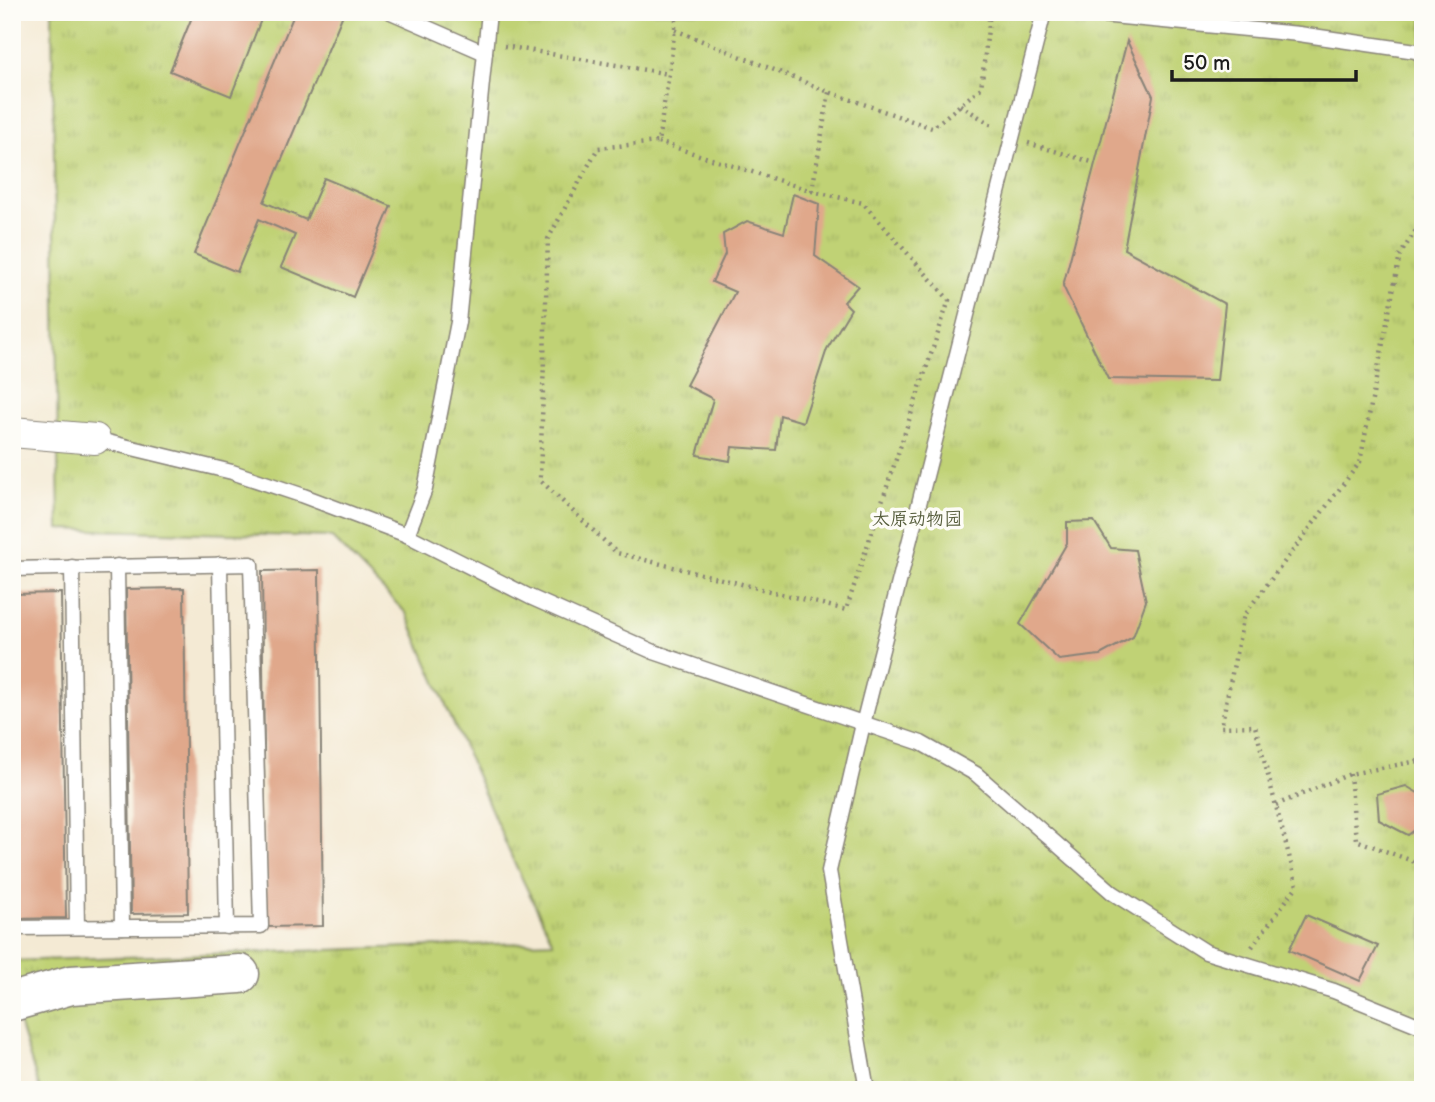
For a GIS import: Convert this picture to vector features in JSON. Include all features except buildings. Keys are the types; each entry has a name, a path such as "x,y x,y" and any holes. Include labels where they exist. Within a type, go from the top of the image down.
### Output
{"highway":[{"path":"12,1002 71,985 240,974"}],"street":[{"path":"12,432 95,439"}],"lane":[{"path":"391,12 485,48"},
{"path":"407,535 425,489 457,322 489,12"},
{"path":"867,1090 829,871 863,724 1044,12"},
{"path":"1070,12 1300,34 1416,51 1423,56"},
{"path":"95,439 232,472 301,495 407,535 530,597 654,652 921,743 976,774 1113,893 1206,952 1334,991 1423,1027"},
{"path":"220,564 227,927"},
{"path":"12,569 251,564 261,926 12,928"},
{"path":"117,566 122,927"},
{"path":"72,567 77,927"}],"path":[{"path":"659,142 677,12"},
{"path":"675,30 829,92 932,128 981,88 990,12"},
{"path":"485,48 669,74"},
{"path":"812,191 829,92"},
{"path":"659,142 812,191 863,203 948,300 846,610 617,553 540,480 548,239 598,148 659,142"},
{"path":"1241,963 1297,886 1255,726 1221,727 1244,615 1360,462 1400,255 1423,219"},
{"path":"1276,805 1350,775 1423,760"},
{"path":"1350,775 1356,840 1422,867"}],"green space":[{"name":"太原动物园","path":"52,12 1423,12 1423,1090 40,1090 12,1000 12,961 553,942 513,860 406,613 331,537 59,529"}]}
